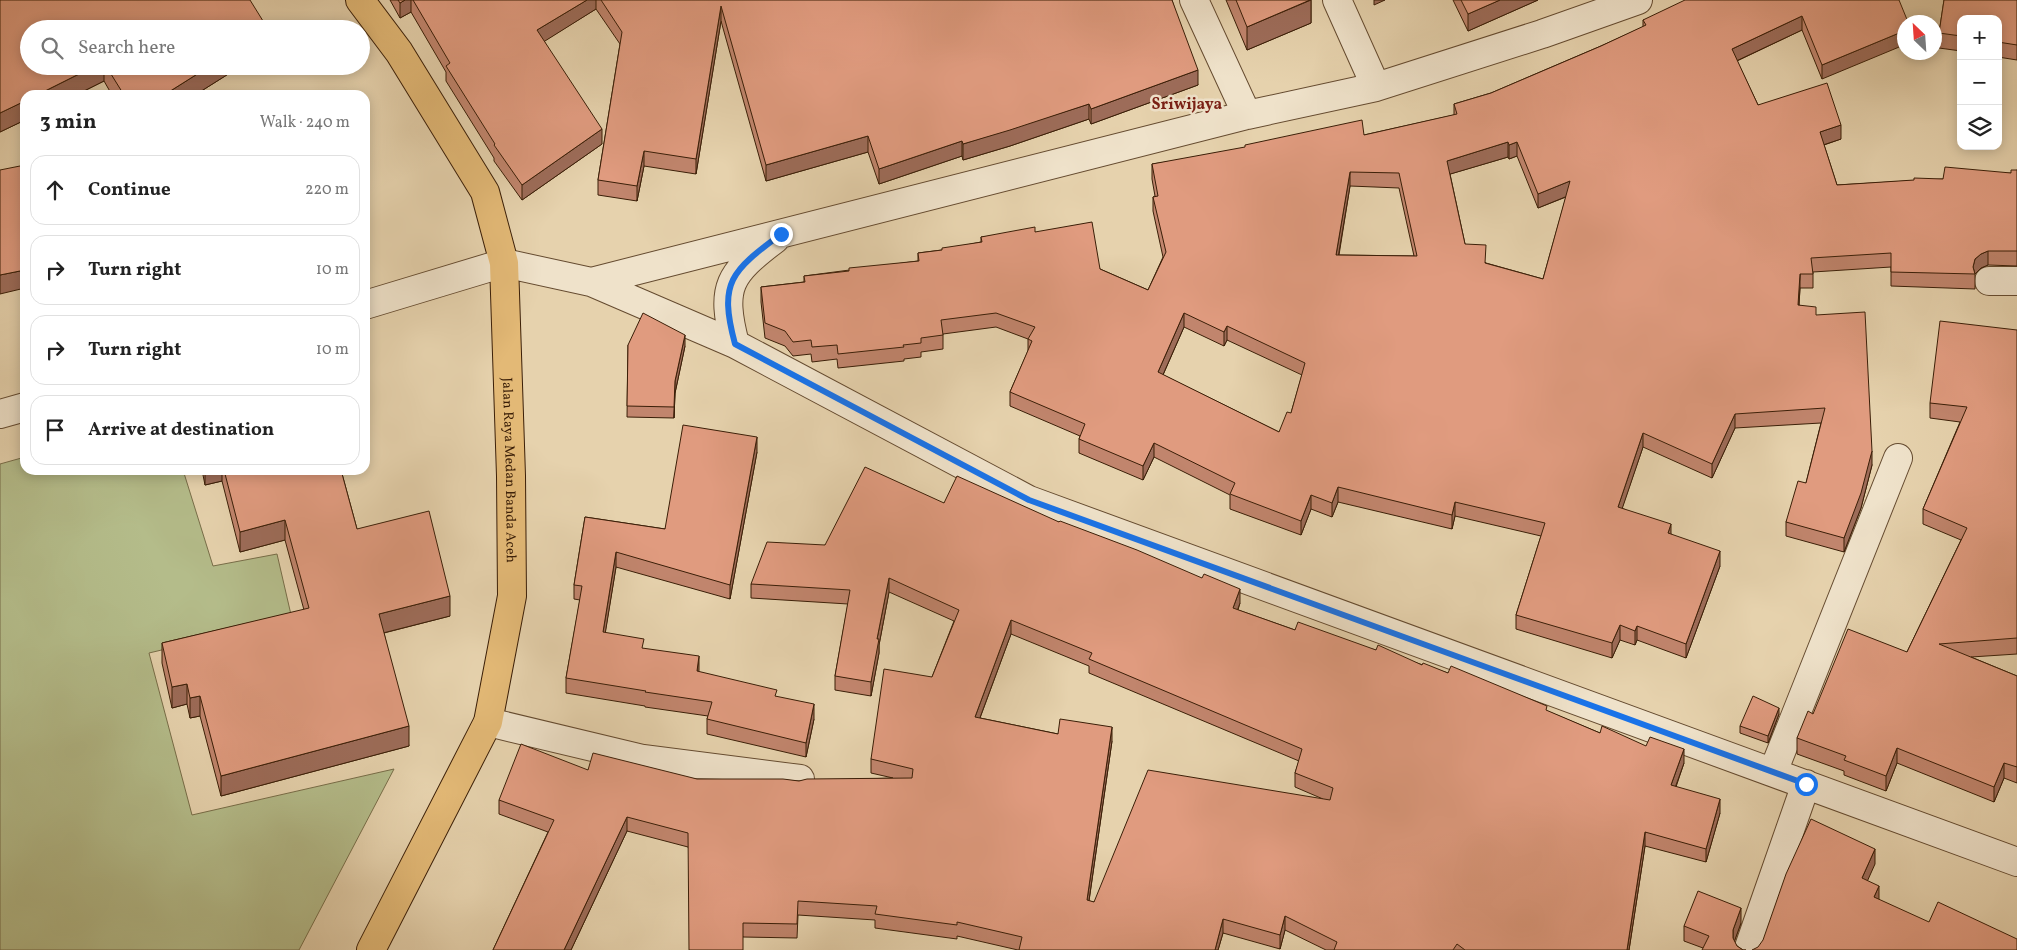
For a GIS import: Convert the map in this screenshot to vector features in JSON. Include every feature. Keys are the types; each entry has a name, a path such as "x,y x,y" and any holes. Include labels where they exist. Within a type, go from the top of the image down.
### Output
{"highway":[{"name":"Jalan Raya Medan Banda Aceh","path":"360,0 399,52 485,192 504,263 511,476 512,596 488,722 371,950"}],"street":[{"path":"1194,0 1247,115"},
{"path":"1337,0 1376,87"},
{"path":"592,282 1247,115 1376,87 1542,34 1638,0"},
{"path":"735,344 729,321 727,298 734,276 754,254 781,234"},
{"path":"370,303 504,263 592,282 735,344 1029,500 2017,862"},
{"path":"1989,281 2017,280"},
{"path":"0,414 20,408"},
{"path":"1773,772 1898,458"},
{"path":"488,722 643,759 800,779"},
{"path":"1748,950 1806,784"}],"green space":[{"path":"20,458 20,475 185,475 213,566 277,554 292,619 149,653 192,815 394,769 299,950 0,950 0,464"}],"building":[{"path":"0,0 250,0 262,20 20,20 20,75 77,75 47,90 20,90 20,103 0,113"},
{"path":"413,0 587,0 537,30 602,129 522,185 494,145 446,66 450,63"},
{"path":"601,0 1172,0 1198,70 1091,109 1089,104 963,144 962,141 879,169 868,136 766,165 721,6 696,159 644,151 637,186 598,180 622,32"},
{"path":"1236,0 1310,0 1247,27"},
{"path":"1461,0 1500,0 1468,14"},
{"path":"1685,0 1899,0 1905,15 1897,15 1897,34 1822,65 1802,16 1732,49 1758,105 1827,83 1841,125 1820,132 1837,185 1914,180 1914,178 1943,179 1945,167 2011,173 2011,170 2017,170 2017,251 1988,251 1981,254 1975,259 1973,267 1975,274 1891,272 1891,253 1811,258 1813,274 1800,274 1798,305 1816,307 1816,315 1865,312 1872,451 1861,493 1844,538 1786,522 1798,481 1806,483 1825,408 1735,414 1712,464 1643,433 1618,507 1671,524 1668,533 1720,551 1686,644 1637,626 1635,631 1620,625 1612,643 1516,615 1545,523 1455,502 1452,515 1338,487 1332,503 1311,495 1301,521 1230,494 1235,483 1154,443 1143,466 1079,439 1085,424 1010,392 1032,341 1028,339 1035,327 996,313 941,320 943,335 921,338 921,343 903,345 904,347 838,354 837,345 812,347 811,340 793,342 785,331 765,323 761,287 805,282 804,276 849,271 849,268 919,261 918,253 982,242 981,237 1035,227 1035,232 1092,222 1100,269 1148,290 1166,252 1153,197 1158,196 1152,164 1245,147 1245,145 1362,120 1364,135 1457,114 1454,104 1491,93 1646,25 1643,20","holes":["1508,142 1509,145 1517,142 1538,194 1570,181 1543,279 1485,263 1486,245 1465,244 1447,161","1350,172 1399,173 1417,256 1336,255","1184,313 1224,332 1227,326 1305,363 1291,413 1287,412 1279,432 1158,372"]},
{"path":"1944,0 2017,0 2017,45 2002,43 2002,15 1957,15 1957,35 1942,33"},
{"path":"112,75 196,75 172,90 121,90"},
{"path":"20,166 20,271 0,275 0,170"},
{"path":"643,313 685,335 675,381 674,407 627,406 628,345"},
{"path":"1940,321 2017,330 2017,638 1939,644 2017,676 2017,767 2004,763 1994,787 1897,748 1886,776 1844,760 1846,756 1797,738 1808,711 1813,714 1848,629 1907,652 1967,528 1923,509 1967,407 1930,403"},
{"path":"683,425 757,437 730,585 616,552 603,632 644,639 642,648 699,656 697,671 777,690 775,696 814,704 806,743 707,719 712,702 566,678 582,586 574,585 585,517 665,529"},
{"path":"865,467 944,503 957,476 1059,522 1137,550 1202,578 1204,574 1240,589 1233,608 1295,630 1298,622 1376,650 1378,645 1422,665 1423,663 1448,673 1451,666 1547,706 1546,710 1600,733 1602,726 1646,746 1650,737 1684,749 1671,785 1720,799 1706,849 1645,832 1627,950 1465,950 1457,944 1453,950 1334,950 1337,942 1285,916 1280,935 1223,919 1215,950 1019,950 1022,937 957,922 957,925 875,914 877,906 798,901 797,924 743,923 743,950 689,950 688,833 627,817 564,950 493,950 554,820 499,800 521,744 588,770 593,753 697,779 783,779 799,781 807,779 912,778 913,769 871,759 884,669 932,677 959,610 889,578 871,682 835,676 850,590 751,584 767,542 825,545","holes":["1011,620 1092,653 1089,659 1302,749 1295,773 1333,788 1330,800 1148,770 1094,902 1087,900 1112,727 1060,719 1058,734 975,717"]},
{"path":"225,475 342,475 357,529 429,511 450,596 379,614 409,726 221,776 200,696 190,698 187,684 172,687 162,643 309,608 285,520 240,532"},
{"path":"1753,696 1779,708 1768,736 1740,726"},
{"path":"1811,819 1875,849 1862,878 1879,886 1874,897 1929,922 1938,902 2017,939 2017,950 1752,950 1758,947 1763,940 1786,874"},
{"path":"1698,891 1741,908 1733,930 1733,938 1737,946 1743,950 1702,950 1709,936 1684,926"}],"district":[{"name":"Sriwijaya","path":"1187,103"}],"route":[{"path":"781,234 754,254 734,276 727,298 729,321 735,344 1029,500 1806,784"}]}
